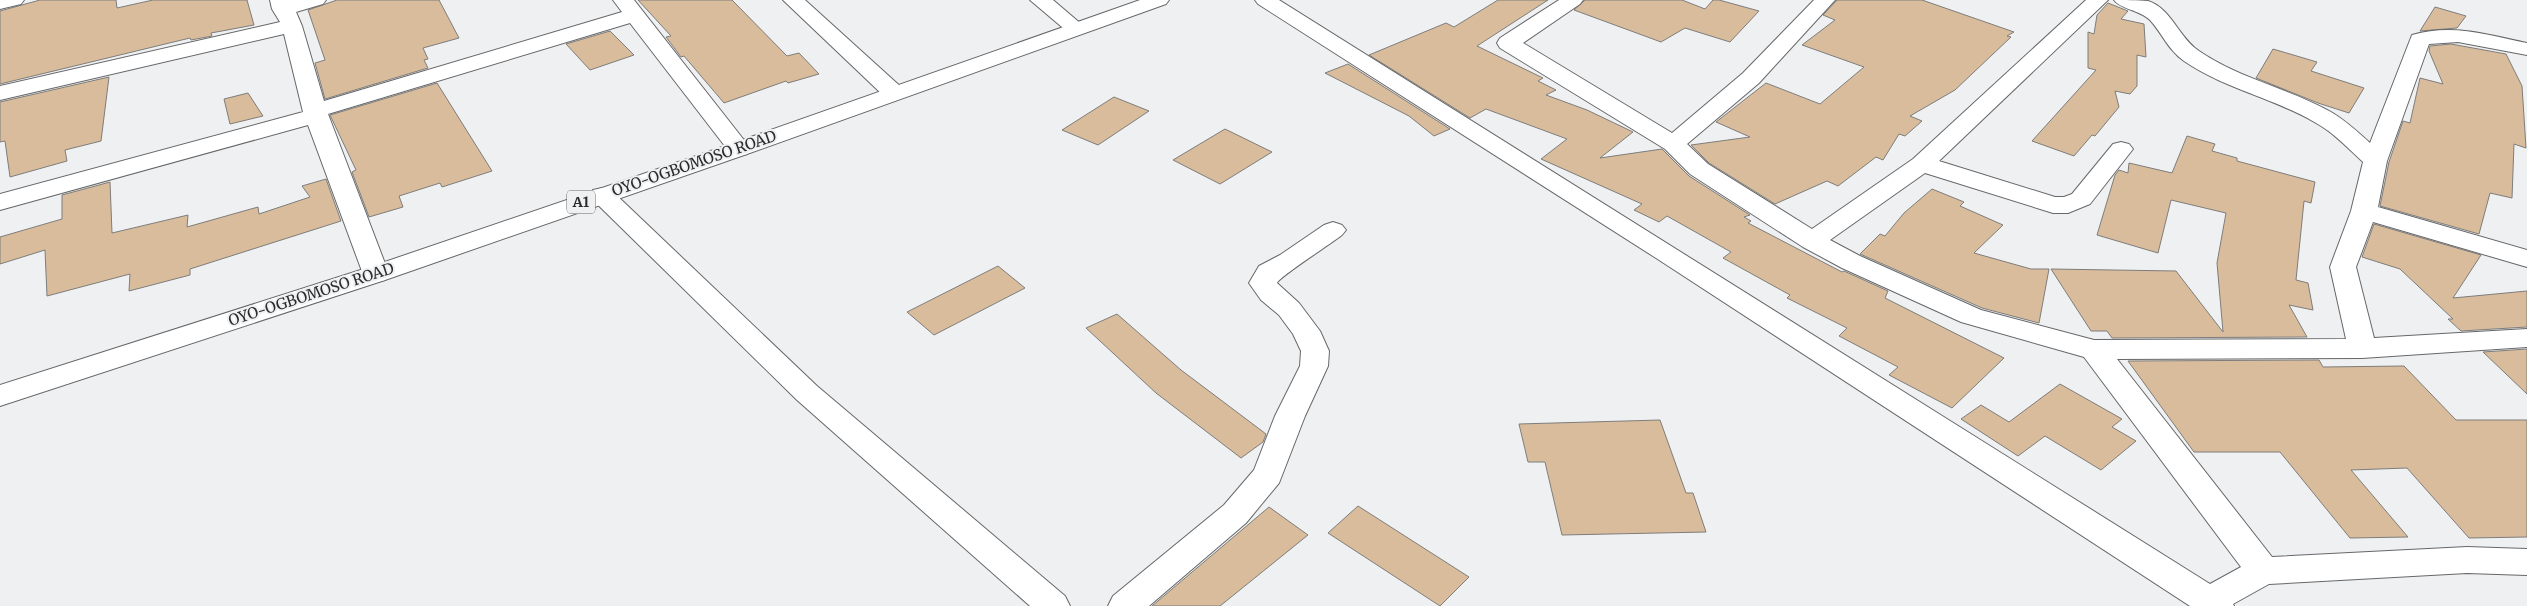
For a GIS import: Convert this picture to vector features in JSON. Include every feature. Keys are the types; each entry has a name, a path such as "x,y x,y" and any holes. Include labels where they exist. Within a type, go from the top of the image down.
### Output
{"main road":[{"path":"0,3 14,0"},
{"path":"0,93 285,12 316,0"},
{"path":"794,0 893,92"},
{"path":"1040,0 1076,29"},
{"name":"OYO-OGBOMOSO ROAD","path":"0,396 376,274 739,149 893,92 1159,0"},
{"path":"1265,0 1497,148 1665,252 2214,604 2263,571 2467,560 2527,562"},
{"path":"1573,0 1508,43 1673,144 1699,169 1812,241 1851,262 1971,316 2094,350 2362,348 2527,338"},
{"path":"1673,144 1750,78 1825,0"},
{"path":"1812,241 1922,164 2098,0"},
{"path":"2124,0 2141,4 2160,17 2178,46 2190,56 2248,86 2321,116 2336,125 2375,160"},
{"path":"315,111 628,7 739,149"},
{"path":"285,12 315,111 376,274"},
{"path":"2362,348 2343,268 2364,211 2375,160 2420,40 2431,35 2449,35 2527,49"},
{"path":"0,202 314,116 315,111"},
{"path":"1922,164 2053,205 2068,205 2081,199 2121,149"},
{"path":"602,195 807,393 1053,606"},
{"path":"2364,211 2527,259"},
{"path":"1126,606 1235,514 1268,475 1290,416 1314,366 1315,351 1306,331 1289,309 1271,294 1263,283 1268,272 1289,261 1334,230"},
{"path":"2094,350 2263,571"}],"building":[{"path":"40,0 116,0 117,8 153,0 247,0 254,25 211,33 212,36 191,40 190,38 0,84 0,11"},
{"path":"337,0 439,0 459,38 423,48 428,59 424,60 428,68 325,99 315,63 325,60 308,10"},
{"path":"638,0 732,0 787,56 799,53 819,74 788,83 786,81 724,103 684,56 681,57 666,37 671,36"},
{"path":"1498,0 1548,0 1477,46 1543,78 1538,81 1556,90 1546,95 1587,110 1633,132 1600,158 1662,149 1689,176 1750,215 1744,217 1751,221 1748,223 1842,272 1844,271 1888,291 1885,298 2004,358 1952,408 1889,375 1898,367 1839,336 1847,328 1787,298 1790,295 1723,258 1731,252 1667,216 1659,222 1634,210 1642,204 1541,159 1567,139 1486,109 1470,118 1369,55 1446,23 1454,27"},
{"path":"1585,0 1682,0 1705,9 1713,0 1719,0 1759,11 1730,42 1685,28 1661,42 1574,10"},
{"path":"1837,0 1922,0 2014,32 2007,36 2011,37 1955,90 1910,116 1922,121 1905,136 1899,134 1883,160 1876,157 1838,186 1827,181 1775,204 1709,163 1691,145 1750,137 1716,122 1766,83 1820,104 1864,67 1802,45 1835,20 1823,15"},
{"path":"2108,3 2128,11 2121,19 2144,24 2146,57 2137,55 2137,86 2130,94 2115,91 2119,107 2095,136 2092,135 2074,156 2032,141 2096,70 2088,68 2088,32 2094,34 2097,15"},
{"path":"2435,7 2466,16 2457,28 2420,31"},
{"path":"610,31 634,55 590,70 566,44"},
{"path":"2451,44 2506,54 2522,86 2526,148 2514,144 2512,198 2490,193 2479,234 2380,206 2389,162 2403,121 2410,123 2420,78 2443,84 2429,51 2430,46"},
{"path":"2273,49 2317,62 2311,71 2364,88 2349,113 2318,103 2256,78"},
{"path":"1348,64 1450,129 1434,136 1409,116 1325,73"},
{"path":"109,77 101,141 65,150 67,161 10,177 5,141 0,142 0,102"},
{"path":"437,83 492,171 442,187 440,183 399,196 403,207 369,217 352,172 356,170 330,115"},
{"path":"248,93 263,116 230,124 224,99"},
{"path":"1114,97 1149,111 1098,145 1062,130"},
{"path":"1225,129 1272,152 1220,184 1173,160"},
{"path":"2187,136 2215,144 2212,151 2237,158 2237,161 2315,182 2311,203 2304,201 2296,280 2308,283 2313,310 2289,305 2307,337 2112,338 2107,331 2091,331 2051,269 2176,271 2223,332 2217,263 2226,213 2171,200 2158,253 2097,235 2115,175 2119,170 2128,173 2129,163 2172,173"},
{"path":"326,179 341,221 190,269 190,275 129,291 130,274 47,296 45,250 0,264 0,237 62,219 62,195 110,182 112,233 188,215 187,227 258,207 259,214 310,197 302,186"},
{"path":"1932,189 1964,202 1960,206 2003,225 1974,253 2031,269 2049,269 2039,323 1982,308 1860,254 1880,234 1885,236 1904,213"},
{"path":"2374,224 2481,255 2453,298 2527,291 2527,327 2461,331 2448,319 2453,319 2400,269 2362,257"},
{"path":"998,266 1025,288 934,335 907,312"},
{"path":"1117,314 1181,370 1266,434 1263,442 1241,458 1156,393 1086,328"},
{"path":"2527,349 2527,394 2483,352"},
{"path":"2319,360 2323,367 2404,366 2456,420 2527,420 2527,537 2469,538 2407,468 2351,470 2408,537 2350,538 2280,452 2194,452 2128,361"},
{"path":"2060,384 2122,419 2112,427 2136,441 2101,470 2045,436 2018,456 1961,419 1981,405 2009,422"},
{"path":"1660,420 1686,493 1693,493 1706,532 1562,535 1545,462 1528,462 1519,424"},
{"path":"1358,506 1469,577 1440,606 1328,533"},
{"path":"1269,507 1308,535 1220,606 1152,606"}]}
